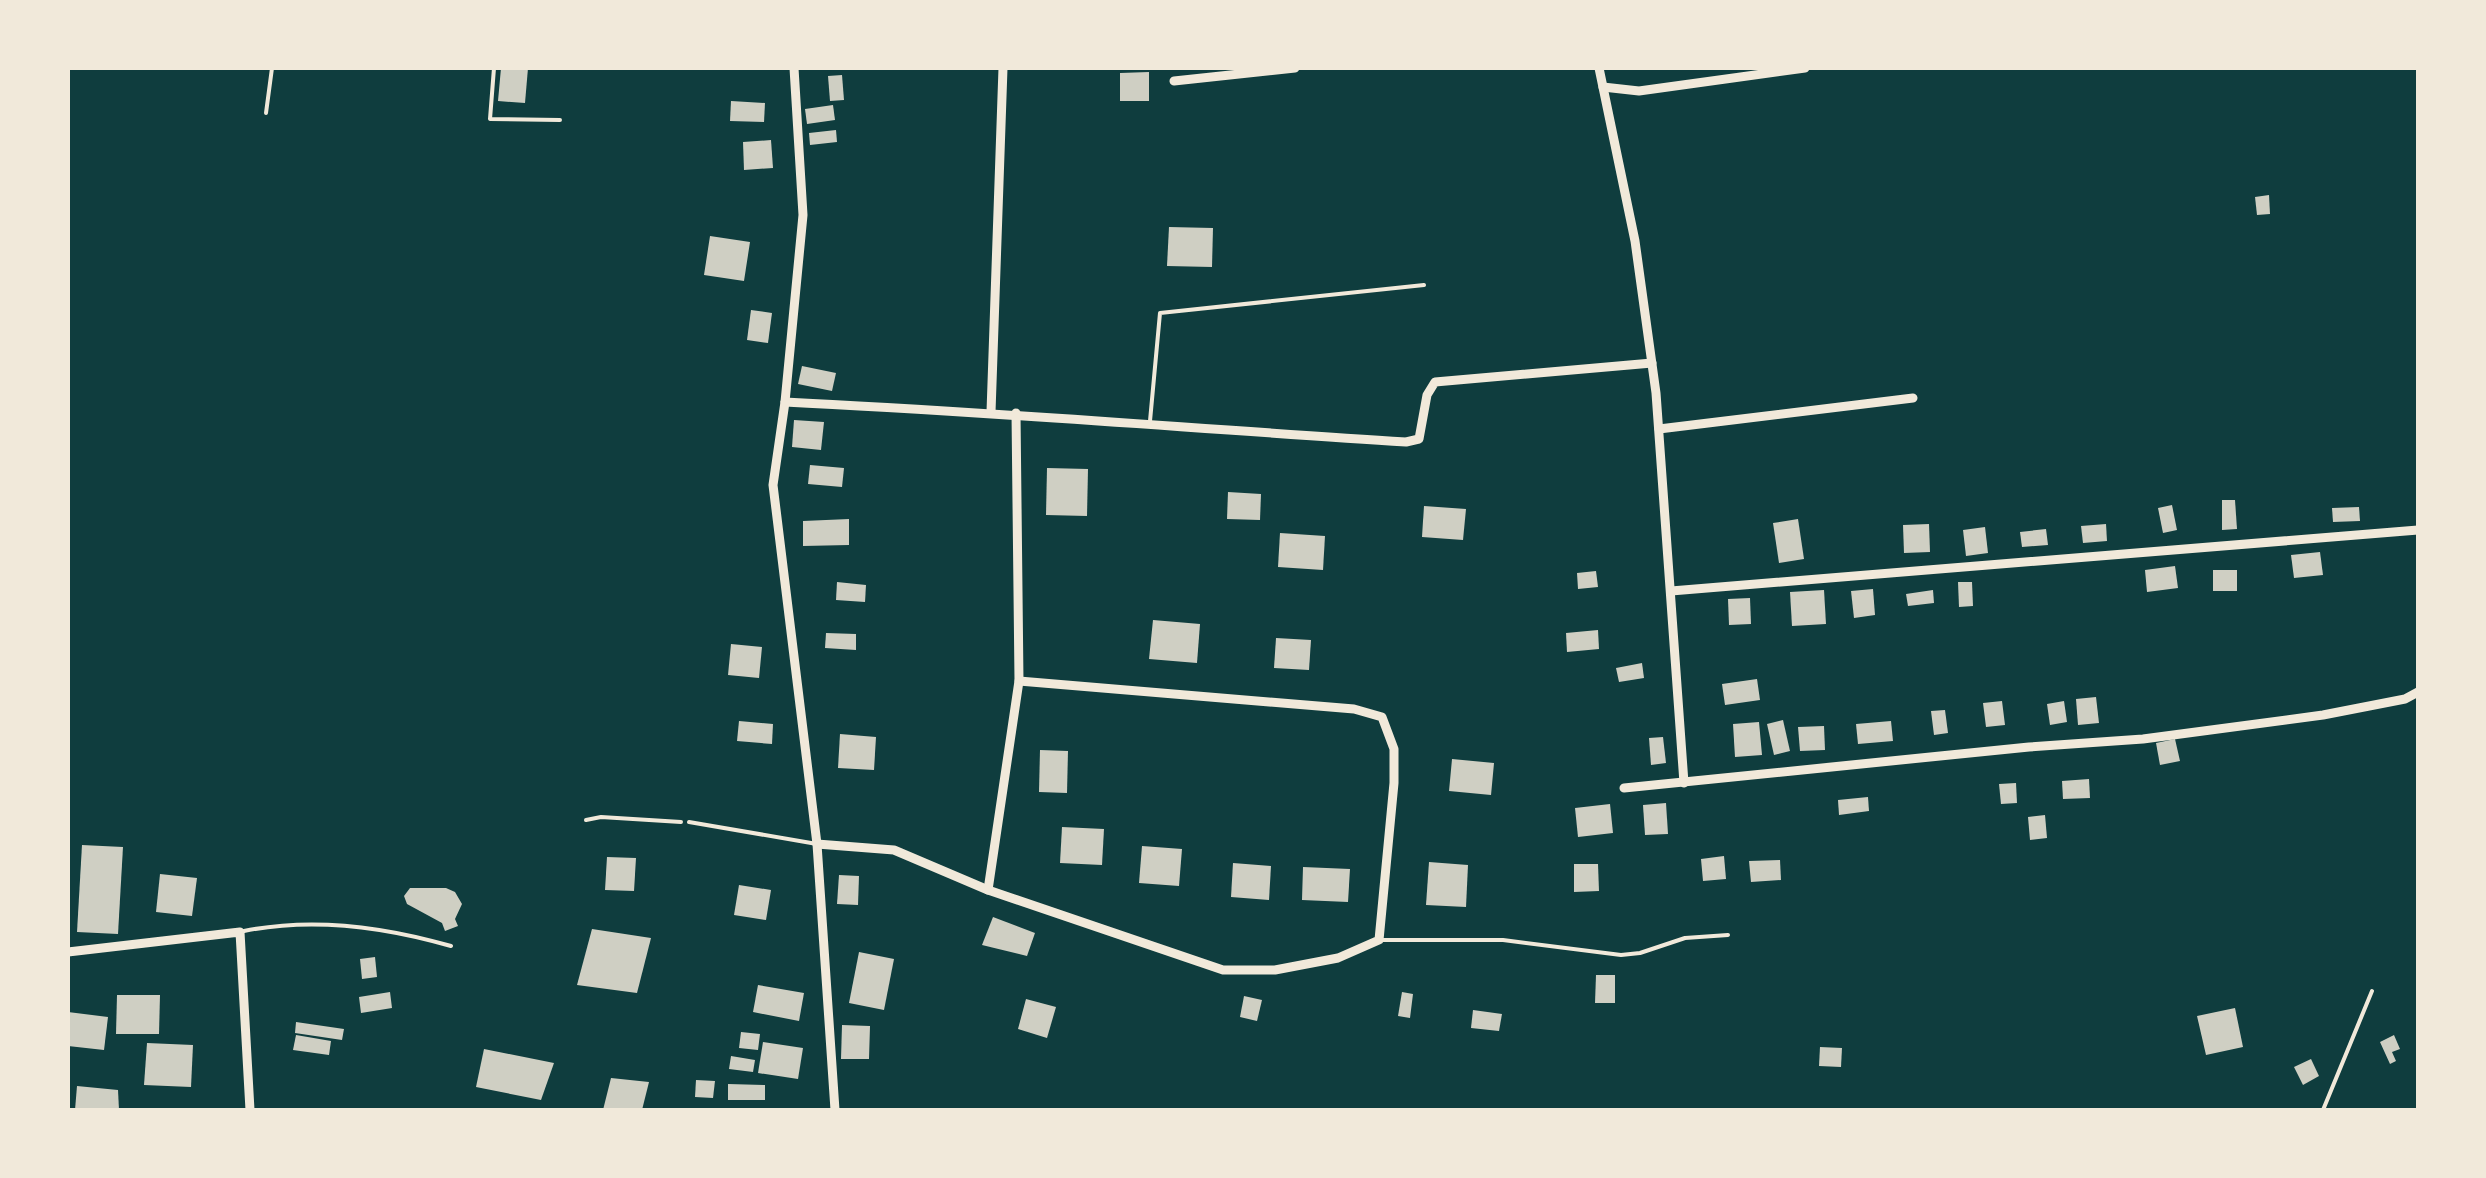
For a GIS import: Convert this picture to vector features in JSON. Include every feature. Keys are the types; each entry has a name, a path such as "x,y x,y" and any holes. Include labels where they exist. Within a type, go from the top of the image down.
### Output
{"street":[{"path":"794,68 804,214 786,402 773,485 817,844 835,1110"},
{"path":"991,412 1003,68"},
{"path":"1174,81 1296,68"},
{"path":"1599,68 1634,241 1652,363 1684,783"},
{"path":"1603,87 1639,91 1806,68"},
{"path":"786,402 991,412 1406,442 1419,438 1423,431 1426,395 1435,382 1652,363"},
{"path":"1659,429 1913,398"},
{"path":"988,890 1019,682 1016,414"},
{"path":"1671,591 2418,530"},
{"path":"817,844 894,850 988,890 1223,970 1275,970 1338,958 1378,940 1394,782 1394,749 1382,718 1354,709 1019,682"},
{"path":"1624,788 2029,746 2142,739 2323,716 2404,699 2418,692"},
{"path":"68,952 240,932 250,1110"}],"lane":[{"path":"266,113 272,68"},
{"path":"494,68 490,119 560,120"},
{"path":"1149,426 1160,313 1424,285"},
{"path":"689,822 817,844"},
{"path":"240,932 351,925 416,935 452,946"},
{"path":"1378,940 1503,940 1621,956 1686,938 1728,935"},
{"path":"2323,1110 2372,991"}],"path":[{"path":"586,820 601,817 689,822"}],"building":[{"path":"501,68 528,68 525,103 498,101"},
{"path":"1149,72 1149,101 1120,101 1120,73"},
{"path":"842,75 844,100 830,101 828,76"},
{"path":"731,101 765,103 764,122 730,121"},
{"path":"833,105 835,120 807,124 805,109"},
{"path":"836,130 837,142 810,145 809,133"},
{"path":"771,140 773,168 744,170 743,142"},
{"path":"2269,195 2270,214 2257,215 2255,197"},
{"path":"1169,227 1213,228 1212,267 1167,266"},
{"path":"710,236 750,242 744,281 704,275"},
{"path":"751,310 772,313 768,343 747,340"},
{"path":"802,366 836,373 832,391 798,384"},
{"path":"794,420 824,422 821,450 792,447"},
{"path":"810,465 844,468 842,487 808,484"},
{"path":"1047,468 1088,469 1087,516 1046,515"},
{"path":"1228,492 1261,494 1260,520 1227,519"},
{"path":"2222,500 2235,500 2237,529 2222,530"},
{"path":"2172,505 2177,530 2163,533 2158,508"},
{"path":"1424,506 1466,509 1463,540 1422,537"},
{"path":"2359,507 2360,521 2333,522 2332,508"},
{"path":"849,519 849,545 803,546 803,521"},
{"path":"1798,519 1804,559 1779,563 1773,523"},
{"path":"1929,524 1930,552 1904,553 1903,525"},
{"path":"2106,524 2107,541 2083,543 2081,526"},
{"path":"1985,527 1988,553 1966,556 1963,530"},
{"path":"2046,529 2048,545 2022,547 2020,532"},
{"path":"1280,533 1325,536 1323,570 1278,567"},
{"path":"2320,552 2323,575 2294,578 2291,555"},
{"path":"2175,566 2178,588 2147,592 2145,570"},
{"path":"2213,570 2237,570 2237,591 2213,591"},
{"path":"1596,571 1598,587 1578,589 1577,573"},
{"path":"837,582 866,585 865,602 836,600"},
{"path":"1958,582 1972,582 1973,606 1959,607"},
{"path":"1873,589 1875,615 1854,618 1851,591"},
{"path":"1824,590 1826,624 1792,626 1790,592"},
{"path":"1933,590 1934,603 1908,606 1906,594"},
{"path":"1750,598 1751,624 1729,625 1728,599"},
{"path":"1153,620 1200,624 1197,663 1149,659"},
{"path":"1598,630 1599,649 1567,652 1566,633"},
{"path":"826,633 856,634 856,650 825,648"},
{"path":"1276,638 1311,640 1309,670 1274,668"},
{"path":"731,644 762,647 759,678 728,675"},
{"path":"1642,663 1644,678 1619,682 1616,668"},
{"path":"1757,679 1760,700 1725,705 1722,684"},
{"path":"2096,697 2099,723 2078,725 2076,699"},
{"path":"2002,701 2005,725 1986,727 1983,703"},
{"path":"2064,701 2067,722 2050,725 2047,704"},
{"path":"1945,710 1948,733 1934,735 1931,711"},
{"path":"1783,720 1790,751 1774,755 1767,724"},
{"path":"739,721 773,724 772,744 737,741"},
{"path":"1891,721 1893,741 1858,744 1856,724"},
{"path":"1759,722 1762,755 1735,757 1733,724"},
{"path":"1824,726 1825,750 1800,751 1798,727"},
{"path":"840,734 876,737 874,770 838,768"},
{"path":"1663,737 1666,763 1651,765 1649,738"},
{"path":"2175,739 2180,761 2160,765 2156,743"},
{"path":"1040,750 1068,751 1067,793 1039,792"},
{"path":"1452,759 1494,763 1491,795 1449,791"},
{"path":"2089,779 2090,798 2063,799 2062,781"},
{"path":"2016,783 2017,803 2001,804 1999,784"},
{"path":"1868,797 1869,811 1839,815 1838,800"},
{"path":"1666,803 1668,834 1645,835 1643,805"},
{"path":"1610,804 1613,833 1578,837 1575,808"},
{"path":"2045,815 2047,838 2030,840 2028,817"},
{"path":"1062,827 1104,829 1102,865 1060,863"},
{"path":"82,845 123,847 118,934 77,932"},
{"path":"1142,846 1182,849 1179,886 1139,883"},
{"path":"1724,856 1726,879 1703,881 1701,859"},
{"path":"607,857 636,858 634,891 605,890"},
{"path":"1780,860 1781,880 1751,882 1749,861"},
{"path":"1429,862 1468,865 1466,907 1426,905"},
{"path":"1233,863 1271,866 1269,900 1231,897"},
{"path":"1574,864 1598,864 1599,891 1574,892"},
{"path":"1303,867 1350,869 1348,902 1302,900"},
{"path":"160,874 197,878 192,916 156,912"},
{"path":"839,875 859,876 858,905 837,904"},
{"path":"739,885 771,890 766,920 734,915"},
{"path":"410,888 446,888 455,892 462,904 455,919 458,926 445,931 442,923 407,904 404,896"},
{"path":"993,917 1035,933 1027,956 982,945"},
{"path":"592,929 651,938 637,993 577,985"},
{"path":"859,952 894,959 884,1010 849,1003"},
{"path":"375,957 377,977 362,979 360,959"},
{"path":"1596,975 1615,975 1615,1003 1595,1003"},
{"path":"758,985 804,993 799,1021 753,1012"},
{"path":"390,992 392,1008 361,1013 359,997"},
{"path":"1402,992 1413,994 1410,1018 1398,1016"},
{"path":"117,995 160,995 159,1034 116,1034"},
{"path":"1244,996 1262,1000 1257,1021 1240,1017"},
{"path":"1026,999 1056,1007 1047,1038 1018,1029"},
{"path":"2235,1008 2243,1047 2206,1055 2197,1016"},
{"path":"1473,1010 1502,1014 1499,1031 1471,1028"},
{"path":"68,1012 108,1017 104,1050 68,1046"},
{"path":"296,1022 344,1029 342,1040 295,1033"},
{"path":"842,1025 870,1026 869,1059 841,1059"},
{"path":"741,1032 760,1034 758,1050 739,1048"},
{"path":"296,1035 331,1041 329,1055 293,1050"},
{"path":"2394,1035 2400,1049 2392,1052 2396,1061 2390,1064 2380,1042"},
{"path":"763,1042 803,1048 798,1079 758,1073"},
{"path":"147,1043 193,1045 191,1087 144,1085"},
{"path":"1820,1047 1842,1048 1841,1067 1819,1066"},
{"path":"484,1049 554,1063 541,1100 476,1087"},
{"path":"731,1056 755,1060 753,1072 729,1069"},
{"path":"2311,1059 2319,1076 2303,1085 2294,1067"},
{"path":"611,1078 649,1082 642,1110 603,1110"},
{"path":"696,1080 715,1081 713,1098 695,1097"},
{"path":"728,1084 765,1085 765,1100 728,1100"},
{"path":"77,1086 118,1090 119,1110 75,1110"}]}
